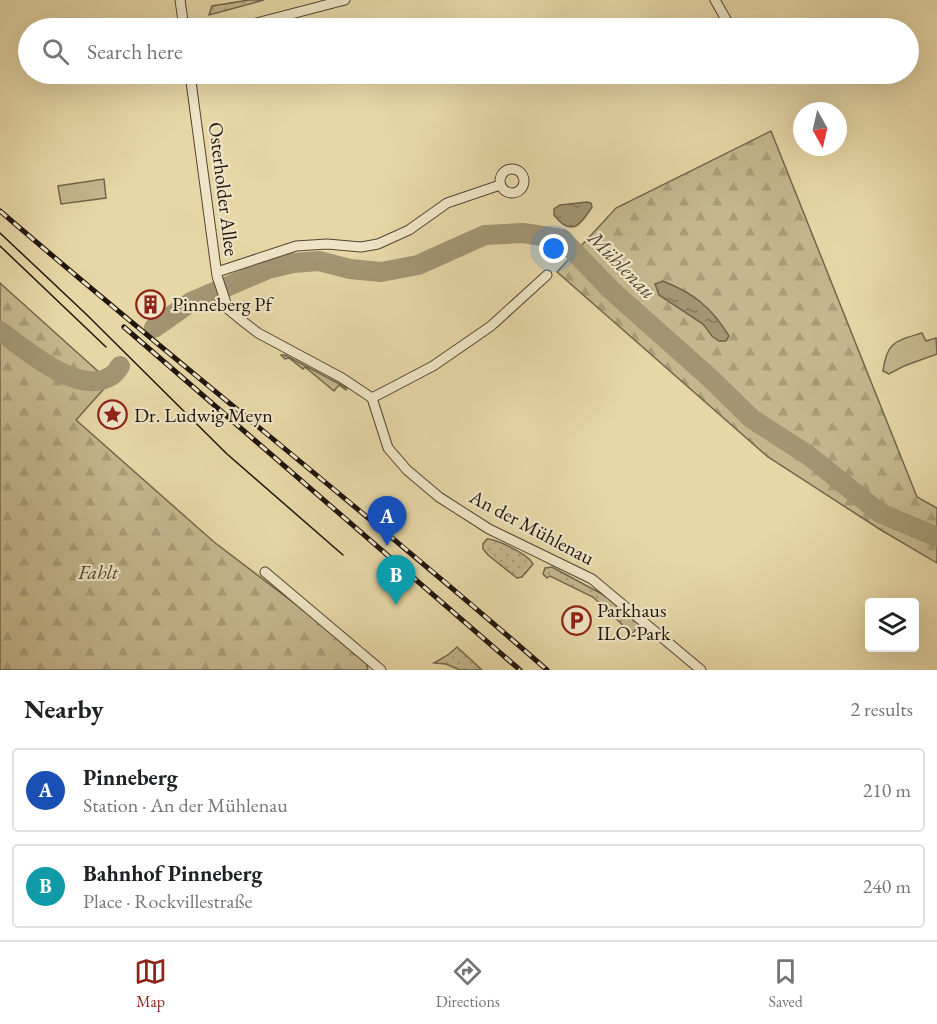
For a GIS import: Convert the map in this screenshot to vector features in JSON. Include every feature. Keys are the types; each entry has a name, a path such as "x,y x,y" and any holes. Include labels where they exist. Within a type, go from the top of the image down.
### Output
{"street":[{"path":"180,0 183,18"},
{"path":"276,18 345,0"},
{"path":"715,0 725,18"},
{"name":"Osterholder Allee","path":"191,84 217,274 228,309 258,333 342,378 372,398"},
{"path":"217,274 296,246 327,244 361,247 378,244 409,230 447,203 500,185"},
{"path":"372,398 433,366 491,326 547,275"},
{"name":"An der Mühlenau","path":"372,398 388,448 407,470 439,497 489,529 592,579 701,670"},
{"path":"265,572 381,670"}],"green space":[{"path":"264,0 209,15 212,6"},
{"path":"771,131 917,497 937,508 937,563 768,457 557,272 616,208"},
{"path":"104,179 106,198 61,204 58,186"},
{"name":"Fahlt","path":"0,283 110,382 76,420 214,542 365,657 368,670 0,670"},
{"path":"922,333 926,341 936,338 937,354 889,374 883,371 887,354 894,344"},
{"path":"281,355 285,355 347,388 346,390 339,385 334,391 305,367 303,369"},
{"path":"487,539 512,548 526,556 533,564 522,577 517,578 483,549 483,544"},
{"path":"552,567 613,600 641,623 632,634 593,597 550,576 547,578 543,574 545,568"},
{"path":"457,647 482,670 460,670 446,664 434,663"}],"water":[{"path":"591,203 592,207 575,226 565,226 554,215 554,209 560,205"},
{"path":"663,281 693,296 709,309 729,336 726,341 719,341 703,324 659,295 655,284"}],"waterway":[{"name":"Mühlenau","path":"154,328 191,302 268,269 293,263 319,261 350,269 381,272 418,265 485,235 523,233 562,239 611,290 710,378 752,419 808,455 880,513 937,537"},
{"name":"Mühlenau","path":"0,331 38,359 68,376 98,381 111,376 120,366"}],"tram line":[{"path":"0,233 86,314 227,454 343,555"},
{"path":"0,246 106,347"}],"railway":[{"path":"0,211 547,670"},
{"path":"124,327 520,670"}],"place":[{"name":"Pinneberg Pf","path":"151,304"},
{"name":"Dr. Ludwig Meyn","path":"113,415"},
{"name":"Pinneberg","path":"387,546"},
{"name":"Bahnhof Pinneberg","path":"396,605"},
{"name":"Parkhaus ILO-Park","path":"576,621"}]}
